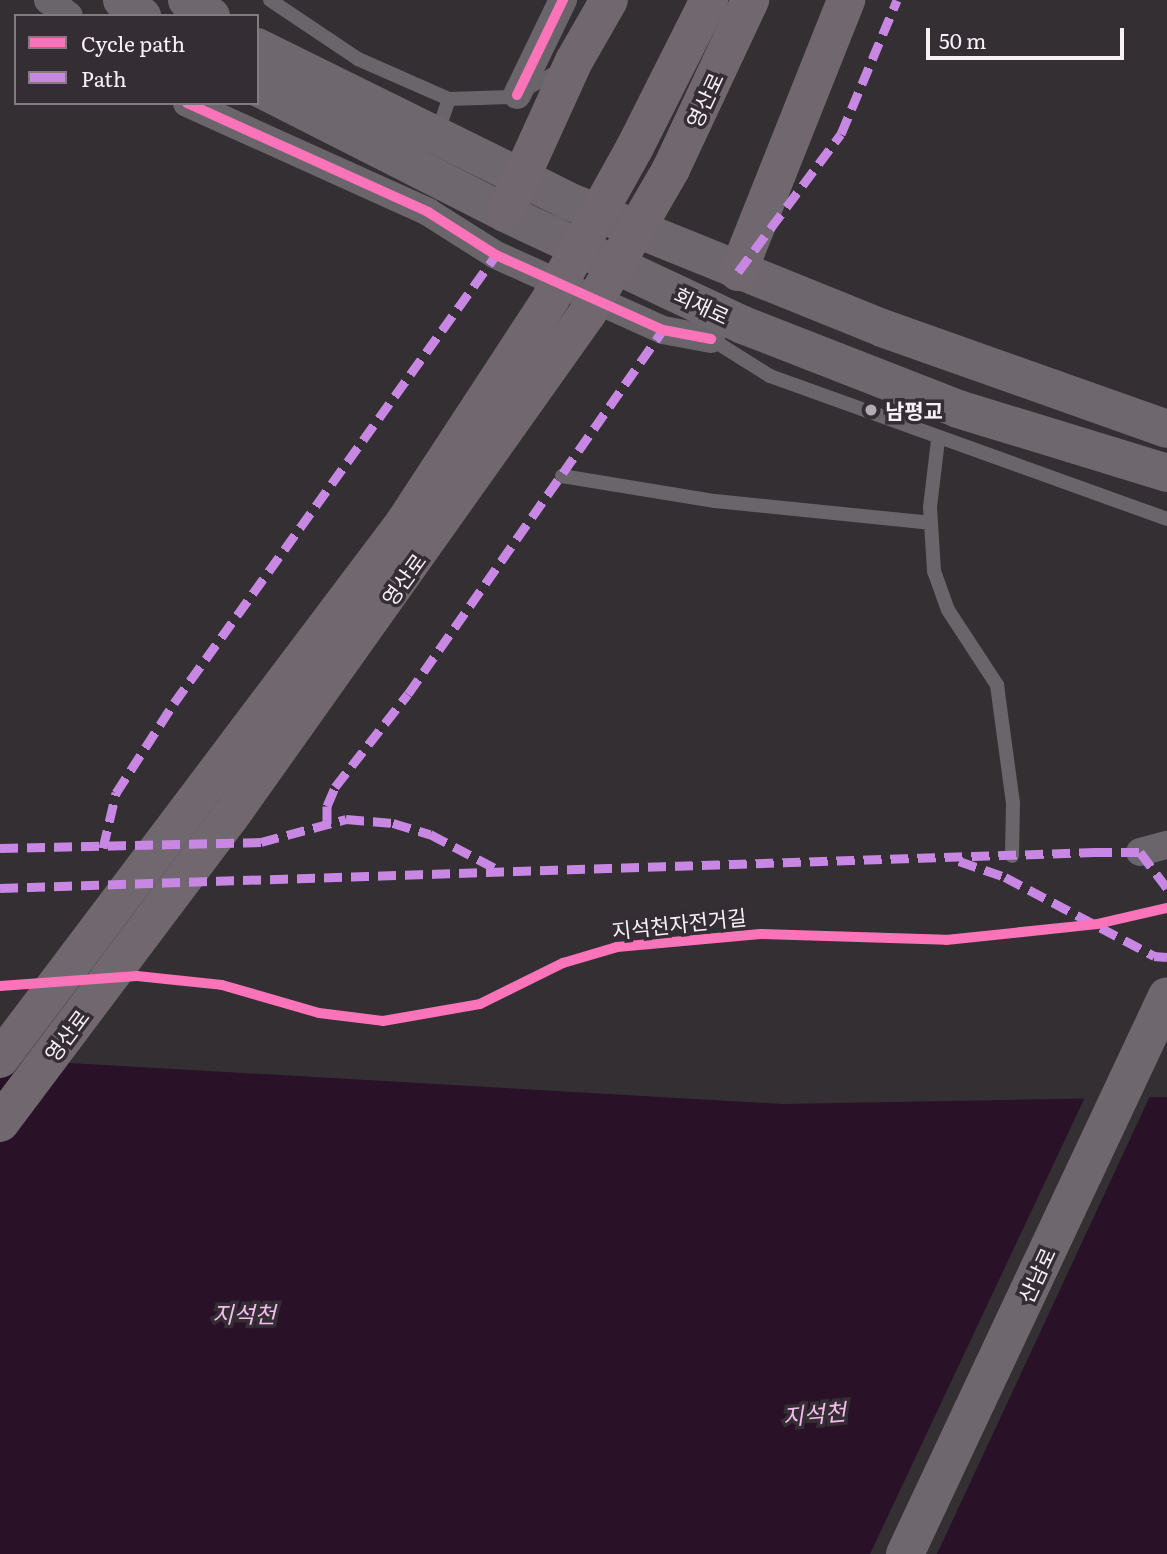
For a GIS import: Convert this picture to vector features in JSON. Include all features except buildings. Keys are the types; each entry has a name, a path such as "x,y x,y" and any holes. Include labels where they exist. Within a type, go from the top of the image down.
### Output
{"highway":[{"path":"505,213 574,61 609,0"},
{"name":"영산로","path":"0,1059 404,523 551,298 635,147 709,0"},
{"name":"영산로","path":"0,1123 230,817 587,314 671,169 751,0"},
{"path":"738,272 846,0"}],"main road":[{"path":"122,0 140,14"},
{"path":"187,0 208,14"},
{"name":"회재로","path":"259,48 521,179 738,272 882,328 1167,429"},
{"name":"회재로","path":"259,88 505,213 727,332 958,409 1167,473"},
{"name":"산남로","path":"905,1554 1167,996"}],"street":[{"path":"48,0 66,14"},
{"path":"517,95 563,0"},
{"path":"191,105 428,212 496,255 663,330 727,332"},
{"path":"1140,852 1167,845"}],"lane":[{"path":"270,0 358,59 449,99 497,100 517,95 574,61"},
{"path":"436,136 449,99"},
{"path":"727,332 770,376 938,440 1167,519"},
{"path":"938,440 930,523 940,592 997,685 1013,803 1012,856"},
{"path":"562,476 715,501 930,523"}],"water":[{"name":"지석천","path":"0,1059 782,1104 1167,1097 1167,1554 0,1554"}],"pier":[{"path":"1151,1094 937,1554 870,1554 1086,1095"}],"marked path":[{"path":"738,272 841,134 897,0"},
{"path":"103,848 116,793 174,703 496,255"},
{"path":"327,824 327,806 335,787 408,694 663,330"},
{"path":"0,848 261,842 346,819 393,823 430,834 499,870"},
{"path":"0,888 1094,852 1140,852 1167,888"},
{"path":"959,861 1005,877 1154,956 1167,957"}],"cycle path":[{"path":"517,95 563,0"},
{"path":"191,105 428,212 496,255 663,330 711,339"},
{"name":"지석천자전거길","path":"0,986 137,976 222,985 319,1013 383,1021 480,1004 563,963 617,947 760,934 946,940 1097,924 1167,908"}],"place":[{"name":"남평교","path":"871,410"}]}
